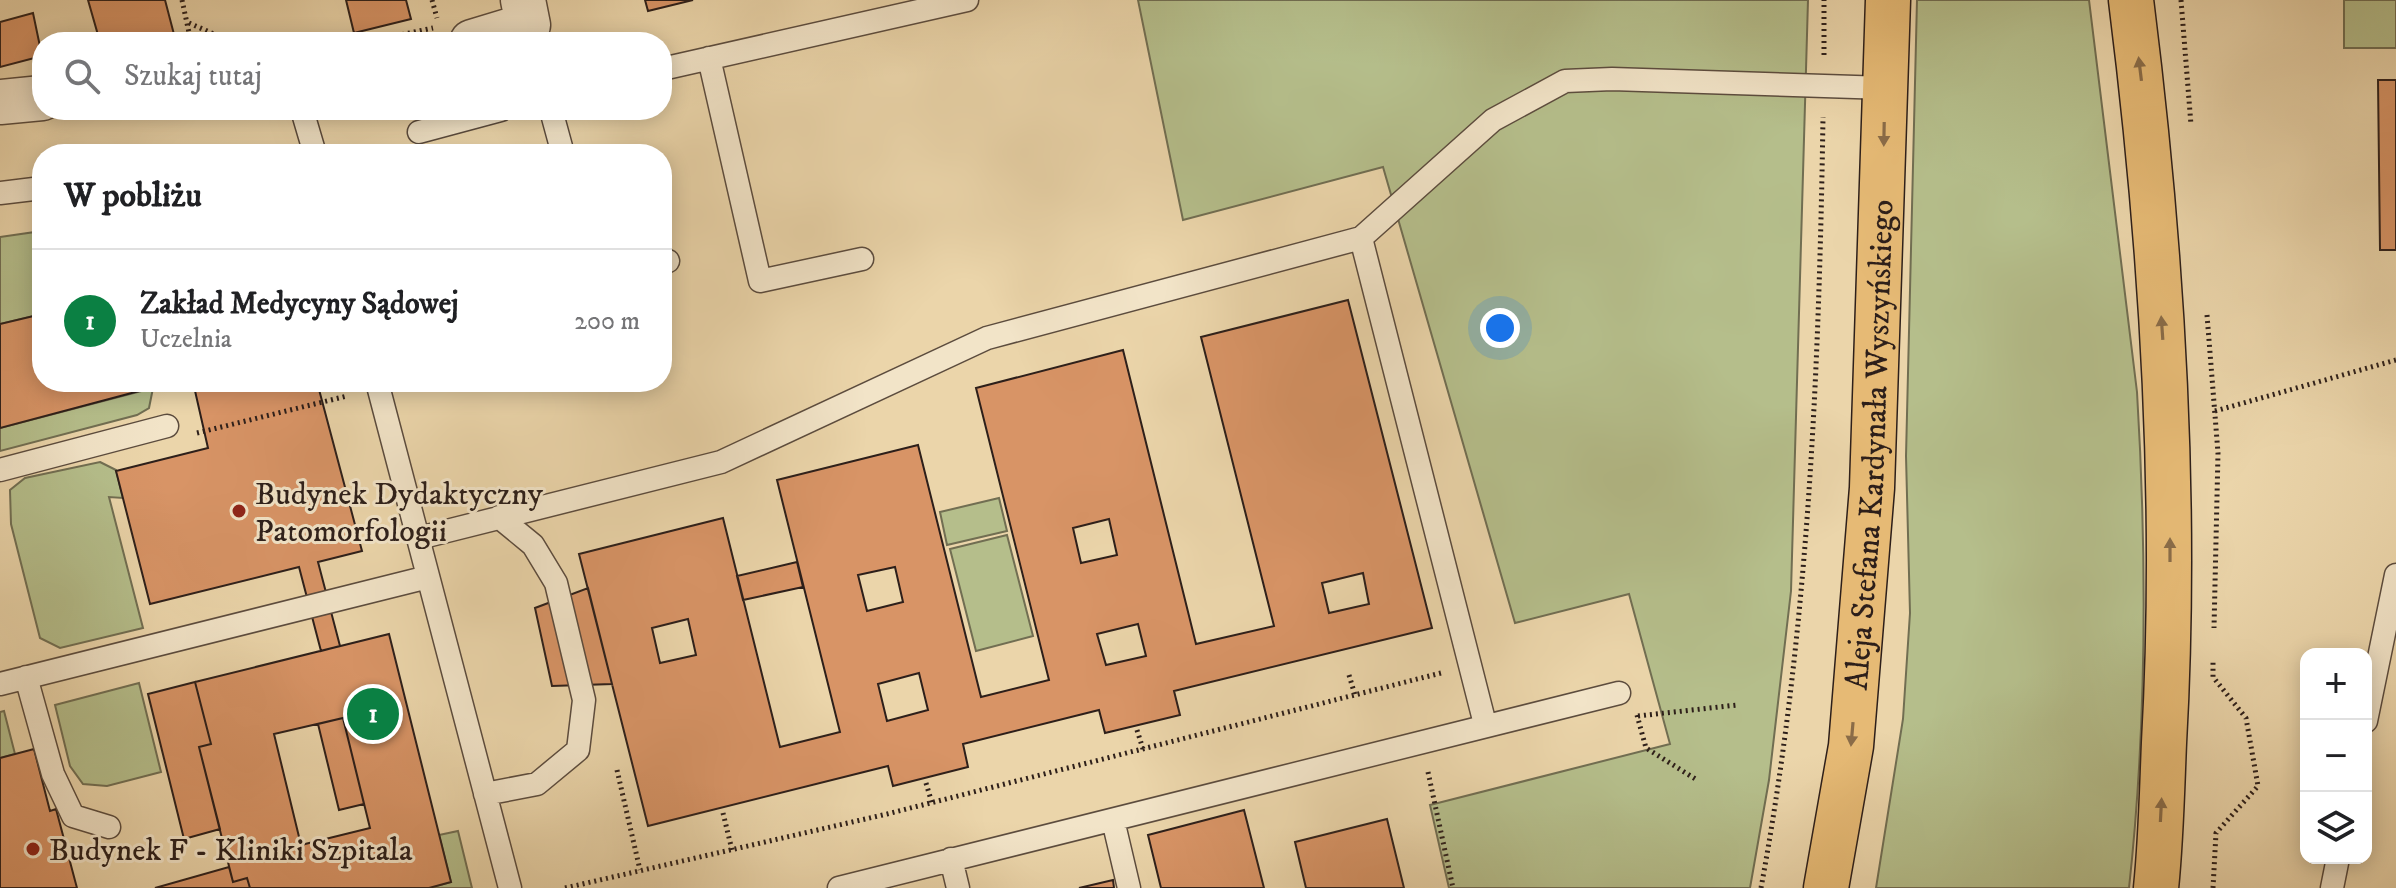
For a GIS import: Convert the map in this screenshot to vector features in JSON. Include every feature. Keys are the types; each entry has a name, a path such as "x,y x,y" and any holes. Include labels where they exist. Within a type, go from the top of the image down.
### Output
{"main road":[{"name":"Aleja Stefana Kardynała Wyszyńskiego","path":"1826,888 1851,746 1872,488 1888,0"},
{"path":"2131,0 2146,122 2168,406 2168,667 2156,888"}],"street":[{"path":"467,32 528,22"},
{"path":"0,102 32,99"}],"lane":[{"path":"672,67 967,0"},
{"path":"709,58 760,281 862,259"},
{"path":"419,538 721,462 987,338 1361,238 1493,120 1565,81 1612,79 1886,88"},
{"path":"305,120 312,144"},
{"path":"419,132 464,120"},
{"path":"554,120 560,144"},
{"path":"0,193 32,189"},
{"path":"1361,238 1485,724"},
{"path":"380,392 510,888"},
{"path":"0,470 167,426"},
{"path":"485,794 537,784 578,750 584,700 556,583 533,545 499,517"},
{"path":"2366,720 2396,575"},
{"path":"0,684 428,577"},
{"path":"26,677 53,774 73,816 109,827"},
{"path":"839,888 1485,724 1619,693"},
{"path":"1113,820 1129,888"},
{"path":"951,859 958,888"},
{"path":"2332,888 2337,864"}],"path":[{"path":"182,0 190,32"},
{"path":"1761,888 1791,695 1808,522 1817,343 1824,0"},
{"path":"189,23 209,32"},
{"path":"2215,411 2396,360"},
{"path":"167,426 192,435 347,396"},
{"path":"565,888 932,803 1470,665"},
{"path":"1349,675 1355,695"},
{"path":"1619,693 1630,691 1646,748 1697,780"},
{"path":"1637,716 1737,705"},
{"path":"1137,730 1143,749"},
{"path":"1421,740 1453,888"},
{"path":"617,770 640,870"},
{"path":"926,783 932,803"},
{"path":"723,813 732,850"}],"green space":[{"path":"1138,0 1808,0 1791,591 1769,780 1750,888 1449,888 1430,805 1670,744 1629,594 1515,623 1383,167 1183,220"},
{"path":"1917,0 2089,0 2137,392 2140,454 2144,640 2139,765 2129,888 1876,888 1903,719 1910,613 1906,456"},
{"path":"2344,0 2396,0 2396,48 2344,48"},
{"path":"32,232 32,316 0,324 0,237"},
{"path":"138,392 152,392 149,408 137,415 0,451 0,428"},
{"path":"100,462 116,470 123,498 109,497 143,628 60,648 40,638 11,524 10,490 25,478"},
{"path":"999,498 1007,531 947,545 940,512"},
{"path":"1007,535 1033,636 976,651 950,549"},
{"path":"139,683 161,772 107,786 83,784 70,766 55,705"},
{"path":"4,711 15,754 0,758 0,712"},
{"path":"458,831 472,888 429,888 451,882 439,835"}],"building":[{"path":"88,0 165,0 173,32 97,32"},
{"path":"346,0 406,0 411,19 354,32"},
{"path":"645,0 693,0 648,11"},
{"path":"33,13 37,32 32,32 32,59 0,67 0,22"},
{"path":"2378,80 2396,80 2396,250 2380,250"},
{"path":"1348,300 1432,628 1174,691 1180,715 1105,733 1099,710 963,744 968,767 893,786 888,766 648,826 579,554 723,518 780,747 840,732 777,480 918,445 981,697 1049,680 976,388 1123,350 1196,644 1274,626 1201,337","holes":["1109,519 1117,555 1081,563 1073,528","895,567 903,602 867,611 858,575","1363,573 1369,604 1329,613 1322,583","688,619 696,655 660,663 652,628","1138,624 1146,656 1106,665 1097,634","919,673 928,710 887,721 878,684"]},
{"path":"32,316 32,392 135,392 0,428 0,324"},
{"name":"Budynek Dydaktyczny Patomorfologii","path":"195,392 320,392 362,551 318,562 340,646 321,651 299,567 150,604 116,471 208,448"},
{"path":"797,562 803,587 743,600 737,576"},
{"path":"588,588 612,684 552,686 535,608"},
{"path":"389,634 451,882 429,888 250,888 247,878 233,882 199,747 211,744 195,682","holes":["343,718 370,828 301,845 274,734"]},
{"path":"195,682 211,744 199,747 220,829 184,839 148,694"},
{"path":"343,718 364,804 339,810 318,724"},
{"name":"Budynek F - Kliniki Szpitala","path":"34,749 50,811 56,809 77,888 0,888 0,758"},
{"path":"1244,810 1264,888 1161,888 1148,835"},
{"path":"1387,819 1404,888 1306,888 1295,842"},
{"path":"229,867 233,882 247,878 250,888 155,888"},
{"path":"1113,880 1114,888 1079,888"}],"place":[{"name":"Budynek Dydaktyczny Patomorfologii","path":"239,511"},
{"name":"Zakład Medycyny Sądowej","path":"373,714"},
{"name":"Budynek F - Kliniki Szpitala","path":"33,849"}]}
